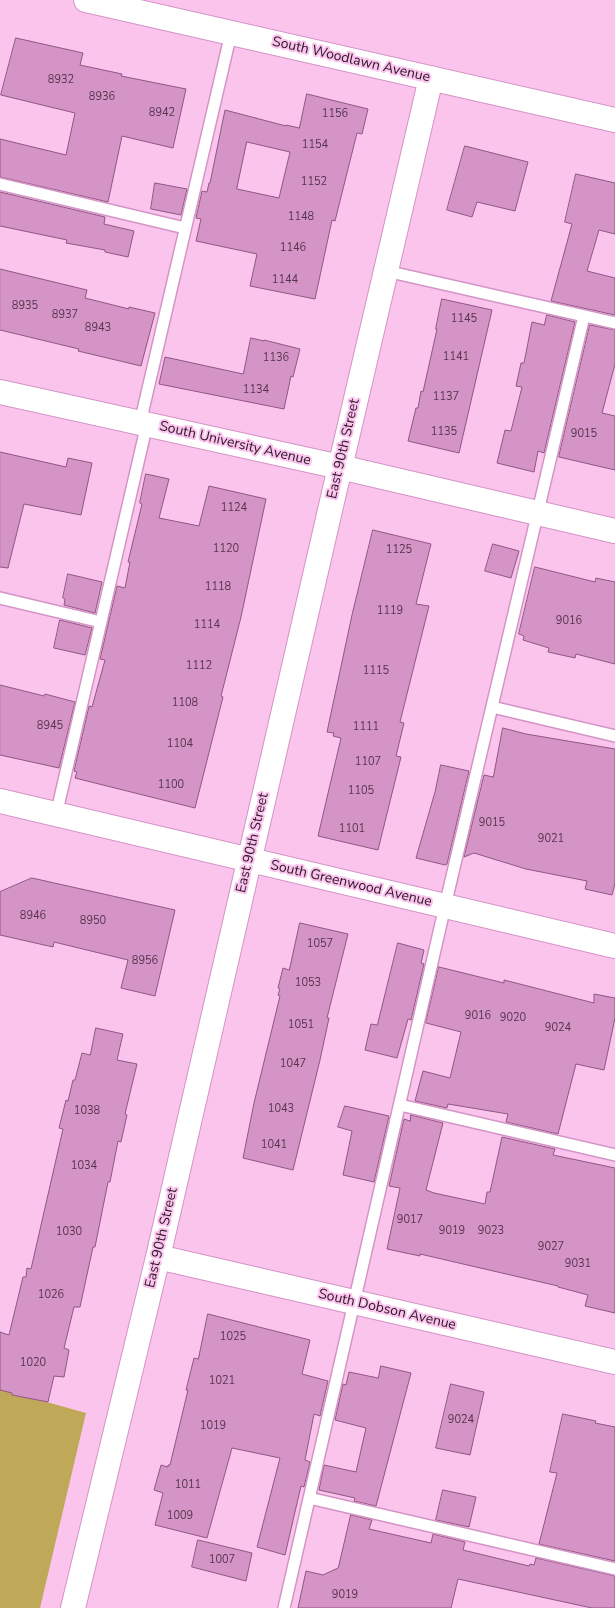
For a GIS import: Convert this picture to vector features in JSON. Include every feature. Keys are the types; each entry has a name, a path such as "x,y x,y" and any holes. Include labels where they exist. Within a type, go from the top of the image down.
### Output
{"street":[{"name":"South Woodlawn Avenue","path":"86,0 615,120"},
{"name":"East 90th Street","path":"73,1608 158,1257 431,78"},
{"name":"South University Avenue","path":"0,392 340,467 615,531"},
{"name":"South Greenwood Avenue","path":"0,802 615,946"},
{"name":"South Dobson Avenue","path":"158,1257 615,1362"}],"lane":[{"path":"56,815 101,622 185,228 231,33"},
{"path":"0,184 185,228"},
{"path":"386,271 615,323"},
{"path":"284,1608 445,906 584,316"},
{"path":"0,598 101,622"},
{"path":"492,707 615,736"},
{"path":"400,1105 615,1155"},
{"path":"309,1498 615,1569"}],"shaded area":[{"path":"0,1389 86,1413 40,1608 0,1608"}],"building":[{"path":"16,38 83,53 80,65 122,74 121,76 186,89 173,148 122,136 108,202 0,177 0,139 66,155 75,113 1,95"},
{"path":"307,94 368,109 362,134 357,133 335,221 332,220 315,299 250,286 257,254 196,241 201,219 196,218 202,191 207,192 210,183 225,110 299,128","holes":["247,142 290,152 279,198 237,189"]},
{"path":"465,146 528,162 515,211 477,202 472,217 447,210"},
{"path":"576,174 615,183 615,234 599,230 587,271 615,278 615,315 551,301 572,224 565,222"},
{"path":"155,183 187,189 181,215 151,209"},
{"path":"0,192 105,217 104,224 134,231 128,257 105,252 105,250 66,243 67,240 0,226"},
{"path":"0,269 87,290 85,298 129,309 129,307 155,313 141,366 0,330"},
{"path":"442,299 492,310 459,453 408,441 421,391 423,392"},
{"path":"547,315 575,322 544,453 538,451 534,472 497,463 505,430 511,431 522,387 516,386 521,363 524,363 532,322 544,325"},
{"path":"590,325 615,330 615,364 602,413 615,416 615,470 559,457"},
{"path":"251,338 300,349 293,377 291,376 284,409 159,384 165,357 243,374"},
{"path":"0,452 66,467 68,458 92,463 81,515 24,504 8,568 0,567"},
{"path":"146,474 169,479 159,518 199,526 209,486 266,499 241,617 221,696 223,697 195,808 75,778 77,772 74,771 89,706 92,707 105,660 100,659 117,586 125,588 130,562 128,562 142,504 140,503"},
{"path":"373,530 431,544 416,604 429,606 400,722 404,723 396,756 401,757 378,850 318,836 341,738 333,736 334,733 327,732 352,615"},
{"path":"493,544 519,551 511,578 485,571"},
{"path":"535,567 595,582 596,578 615,582 615,664 576,654 575,658 548,652 549,648 523,640 524,636 519,634"},
{"path":"68,574 102,582 95,613 64,605 65,599 63,598"},
{"path":"60,620 92,628 85,655 54,648"},
{"path":"0,685 75,702 59,768 0,755"},
{"path":"503,728 526,734 615,749 615,883 612,895 585,889 587,881 526,869 474,853 464,857 484,775 493,777"},
{"path":"441,765 469,771 447,864 445,865 416,858"},
{"path":"32,878 175,910 155,996 121,988 128,960 54,942 53,947 0,935 0,892"},
{"path":"300,923 348,934 293,1170 243,1158 254,1103 280,996 278,995 280,989 278,988 283,968 289,970"},
{"path":"398,943 424,950 421,963 424,964 411,1020 408,1019 397,1058 365,1050 371,1024 377,1025"},
{"path":"439,967 504,983 504,980 594,1003 594,994 615,998 615,1018 604,1070 576,1064 558,1134 506,1122 508,1114 448,1104 447,1108 415,1101 423,1071 450,1078 461,1032 426,1023"},
{"path":"96,1028 123,1034 117,1060 137,1064 125,1114 127,1115 121,1142 118,1141 80,1307 74,1307 64,1348 69,1350 64,1377 54,1376 48,1402 12,1395 12,1393 0,1390 0,1332 9,1335 23,1277 26,1277 27,1268 31,1269 63,1129 59,1128 66,1100 68,1101 82,1053 90,1055"},
{"path":"345,1106 389,1116 374,1182 343,1175 352,1131 338,1127"},
{"path":"411,1115 443,1123 426,1190 434,1193 485,1204 487,1192 490,1192 502,1137 555,1149 553,1155 615,1168 615,1313 585,1306 588,1295 558,1286 420,1254 420,1256 387,1249 400,1188 389,1186 404,1119 410,1121"},
{"path":"208,1314 310,1340 302,1374 328,1381 320,1416 314,1414 305,1460 310,1462 304,1487 301,1486 285,1555 257,1547 280,1458 232,1448 207,1538 155,1525 163,1493 154,1490 161,1465 168,1467 170,1465 194,1358 198,1359"},
{"path":"381,1366 411,1373 376,1506 354,1501 355,1498 319,1490 324,1465 356,1472 366,1428 335,1420 343,1384 346,1385 349,1372 378,1378"},
{"path":"451,1384 484,1392 470,1455 436,1448"},
{"path":"563,1414 615,1427 615,1561 539,1544 557,1473 550,1472"},
{"path":"443,1490 476,1497 469,1527 436,1520"},
{"path":"351,1515 372,1520 369,1529 431,1543 433,1534 465,1542 463,1550 529,1566 530,1564 534,1565 536,1558 615,1576 615,1608 592,1608 458,1579 451,1608 298,1608 306,1571 323,1575 338,1568"},
{"path":"198,1540 252,1553 246,1581 192,1567"}]}
